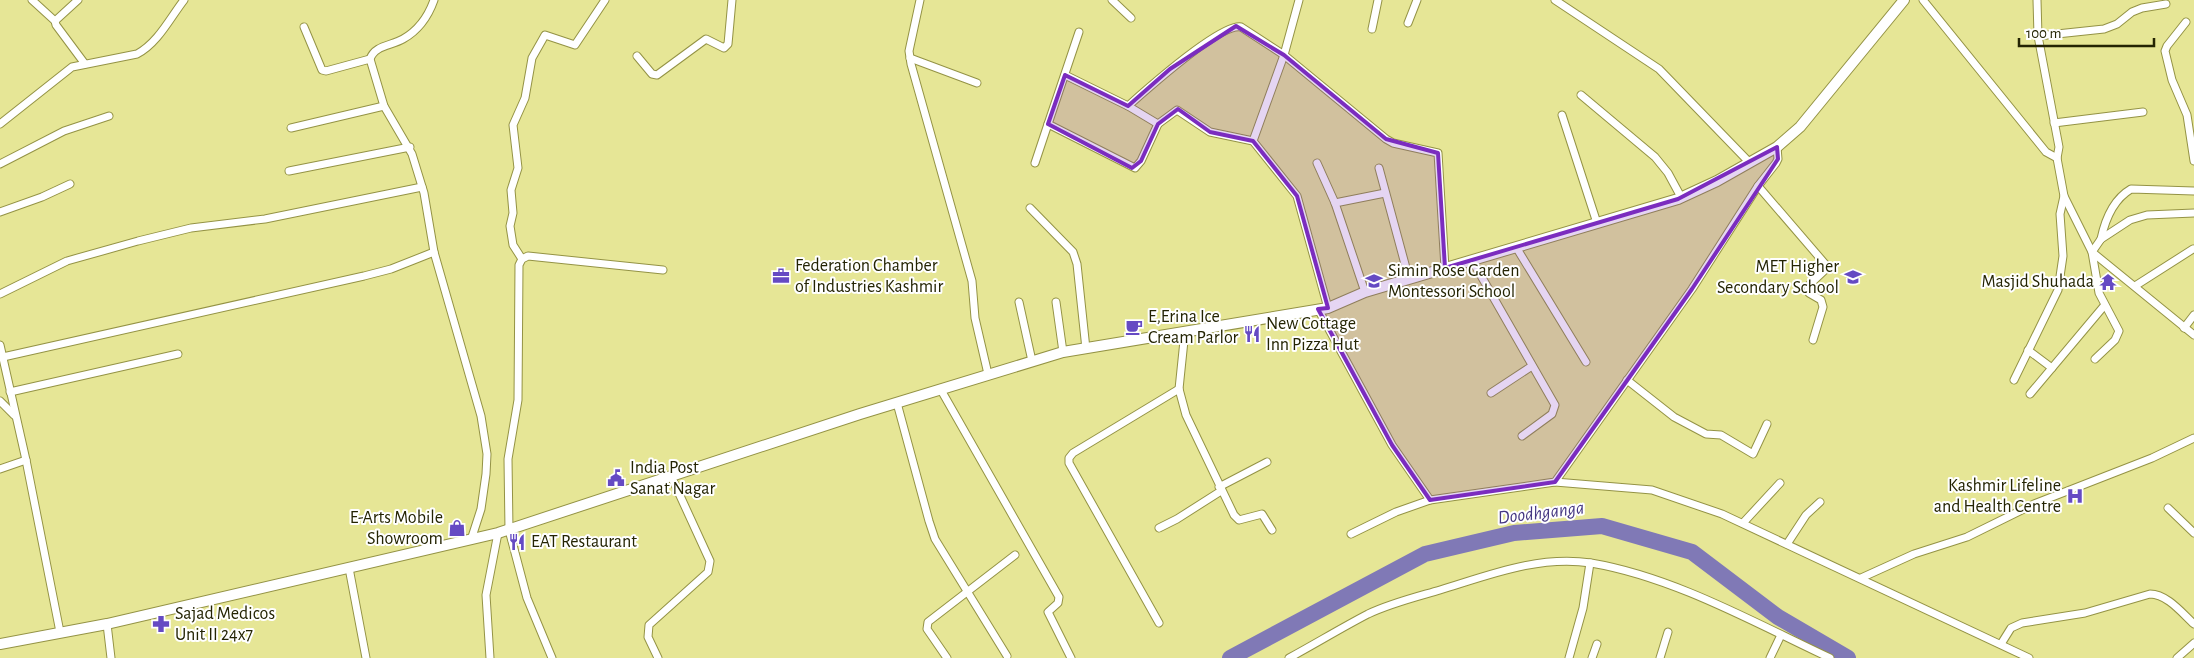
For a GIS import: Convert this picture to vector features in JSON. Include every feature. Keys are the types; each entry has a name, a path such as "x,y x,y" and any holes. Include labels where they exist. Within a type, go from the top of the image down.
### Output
{"main road":[{"path":"0,644 107,624 498,533 897,403 1063,352 1323,309 1364,292 1681,197 1717,181 1777,146 1800,127 1904,0"}],"street":[{"path":"32,0 55,21 56,25 86,64"},
{"path":"55,21 78,0"},
{"path":"0,124 67,70 86,64 137,54 145,50 184,0"},
{"path":"304,27 322,70 326,71 370,59 377,50 401,40 420,26 428,16 434,0"},
{"path":"522,259 513,245 510,226 513,213 511,190 518,168 513,125 525,98 532,58 545,35 575,45 605,0"},
{"path":"637,56 652,74 657,75 706,39 724,48 728,44 732,0"},
{"path":"920,0 911,39 910,58 920,100 970,271 975,318 988,374"},
{"path":"1112,0 1131,18"},
{"path":"1253,141 1284,55 1299,0"},
{"path":"1372,29 1378,0"},
{"path":"1408,23 1417,0"},
{"path":"1555,0 1658,69 1749,162"},
{"path":"1923,0 2046,152 2057,158"},
{"path":"2037,0 2038,36 2059,147 2057,158 2064,196 2092,252 2099,293 2104,306 2119,331 2115,340 2095,359"},
{"path":"2038,36 2104,29 2117,24 2132,12 2142,8 2166,4"},
{"path":"2186,22 2165,51 2172,80 2187,115 2194,161"},
{"path":"1128,106 1170,69 1222,32 1236,26 1248,31 1284,55 1386,140 1438,153 1445,268"},
{"path":"1035,163 1079,32"},
{"path":"910,58 977,82"},
{"path":"370,59 384,106 410,147 422,187 434,252 469,368 485,436 487,454 484,492 471,540"},
{"path":"1065,75 1128,106 1158,124"},
{"path":"1581,95 1655,157 1668,173 1681,197"},
{"path":"291,128 384,106"},
{"path":"1048,124 1132,168 1141,161 1158,124 1177,110 1210,132 1253,141 1297,196 1323,309 1392,446 1430,500"},
{"path":"2054,123 2143,112"},
{"path":"0,164 64,131 109,116"},
{"path":"1562,116 1597,223"},
{"path":"1555,482 1692,289 1758,186 1778,159 1777,146"},
{"path":"289,171 410,147"},
{"path":"1318,163 1335,203 1364,292"},
{"path":"1379,168 1408,279"},
{"path":"0,212 70,184"},
{"path":"1758,186 1826,265 1825,270 1808,286 1810,293 1821,300 1823,307 1813,340"},
{"path":"0,294 67,261 147,239 191,228 265,219 422,187"},
{"path":"2092,252 2101,239 2107,218 2123,194 2131,189 2194,192"},
{"path":"1335,203 1385,193"},
{"path":"2014,380 2058,290 2064,256 2060,214 2064,196"},
{"path":"1030,208 1073,252 1077,264 1086,349"},
{"path":"2101,239 2130,220 2147,215 2194,213"},
{"path":"1516,247 1586,362"},
{"path":"2135,286 2193,249"},
{"path":"3,357 364,276 391,269 434,252"},
{"path":"2092,252 2194,335"},
{"path":"552,658 527,598 509,530 508,459 518,400 519,265 522,259 528,256 662,270"},
{"path":"1472,260 1551,397 1555,408 1552,414 1522,436"},
{"path":"1019,302 1032,361"},
{"path":"1056,302 1063,352"},
{"path":"2030,394 2104,306"},
{"path":"2184,328 2194,315"},
{"path":"1185,331 1179,389 1186,416 1220,489 1236,518 1239,520 1262,514 1272,530"},
{"path":"0,345 26,460 60,632"},
{"path":"2028,350 2052,368"},
{"path":"10,392 178,354"},
{"path":"1491,393 1532,366"},
{"path":"1627,380 1674,417 1706,434 1721,435 1753,454 1767,424"},
{"path":"1159,623 1069,463 1069,458 1073,452 1179,389"},
{"path":"941,390 1059,598 1058,603 1048,612 1072,658"},
{"path":"0,401 15,415"},
{"path":"897,403 929,522 936,539 1007,656"},
{"path":"1861,578 1914,554 1966,537 2034,504 2152,458 2194,438"},
{"path":"0,469 26,460"},
{"path":"1160,528 1177,519 1220,489 1267,462"},
{"path":"658,658 648,636 647,630 649,625 708,572 710,567 710,561 671,476"},
{"path":"1351,534 1396,512 1430,500 1555,482 1652,490 1743,523 2029,658"},
{"path":"1743,523 1780,483"},
{"path":"1787,544 1806,514 1820,502"},
{"path":"2168,508 2194,534"},
{"path":"490,658 486,595 498,533"},
{"path":"947,658 927,629 927,625 1015,555"},
{"path":"1288,658 1370,614 1408,599 1510,568 1556,560 1590,563 1625,570 1700,597 1830,658"},
{"path":"1569,658 1583,608 1590,563"},
{"path":"349,568 366,658"},
{"path":"2001,644 2011,628 2022,623 2085,613 2150,594 2163,597 2194,624"},
{"path":"107,624 111,658"},
{"path":"1660,658 1668,632"},
{"path":"1770,658 1781,635"},
{"path":"2177,658 2194,643"},
{"path":"1592,658 1597,644"}],"highlighted area":[{"path":"1236,26 1284,55 1386,139 1438,153 1445,268 1678,199 1777,147 1778,159 1692,289 1555,482 1430,500 1392,445 1318,309 1328,308 1297,196 1253,141 1210,132 1178,109 1158,124 1141,161 1132,168 1048,124 1065,75 1128,106 1170,69"}],"waterway":[{"name":"Doodhganga","path":"1230,658 1425,554 1514,533 1602,526 1692,552 1778,617 1848,658"}],"place":[{"name":"Federation Chamber of Industries Kashmir","path":"781,276"},
{"name":"MET Higher Secondary School","path":"1853,277"},
{"name":"Simin Rose Garden Montessori School","path":"1374,281"},
{"name":"Masjid Shuhada","path":"2108,282"},
{"name":"E,Erina Ice Cream Parlor","path":"1134,327"},
{"name":"New Cottage Inn Pizza Hut","path":"1252,334"},
{"name":"India Post Sanat Nagar","path":"616,478"},
{"name":"Kashmir Lifeline and Health Centre","path":"2075,496"},
{"name":"E-Arts Mobile Showroom","path":"457,528"},
{"name":"EAT Restaurant","path":"517,542"},
{"name":"Sajad Medicos Unit II 24x7","path":"161,624"}]}
